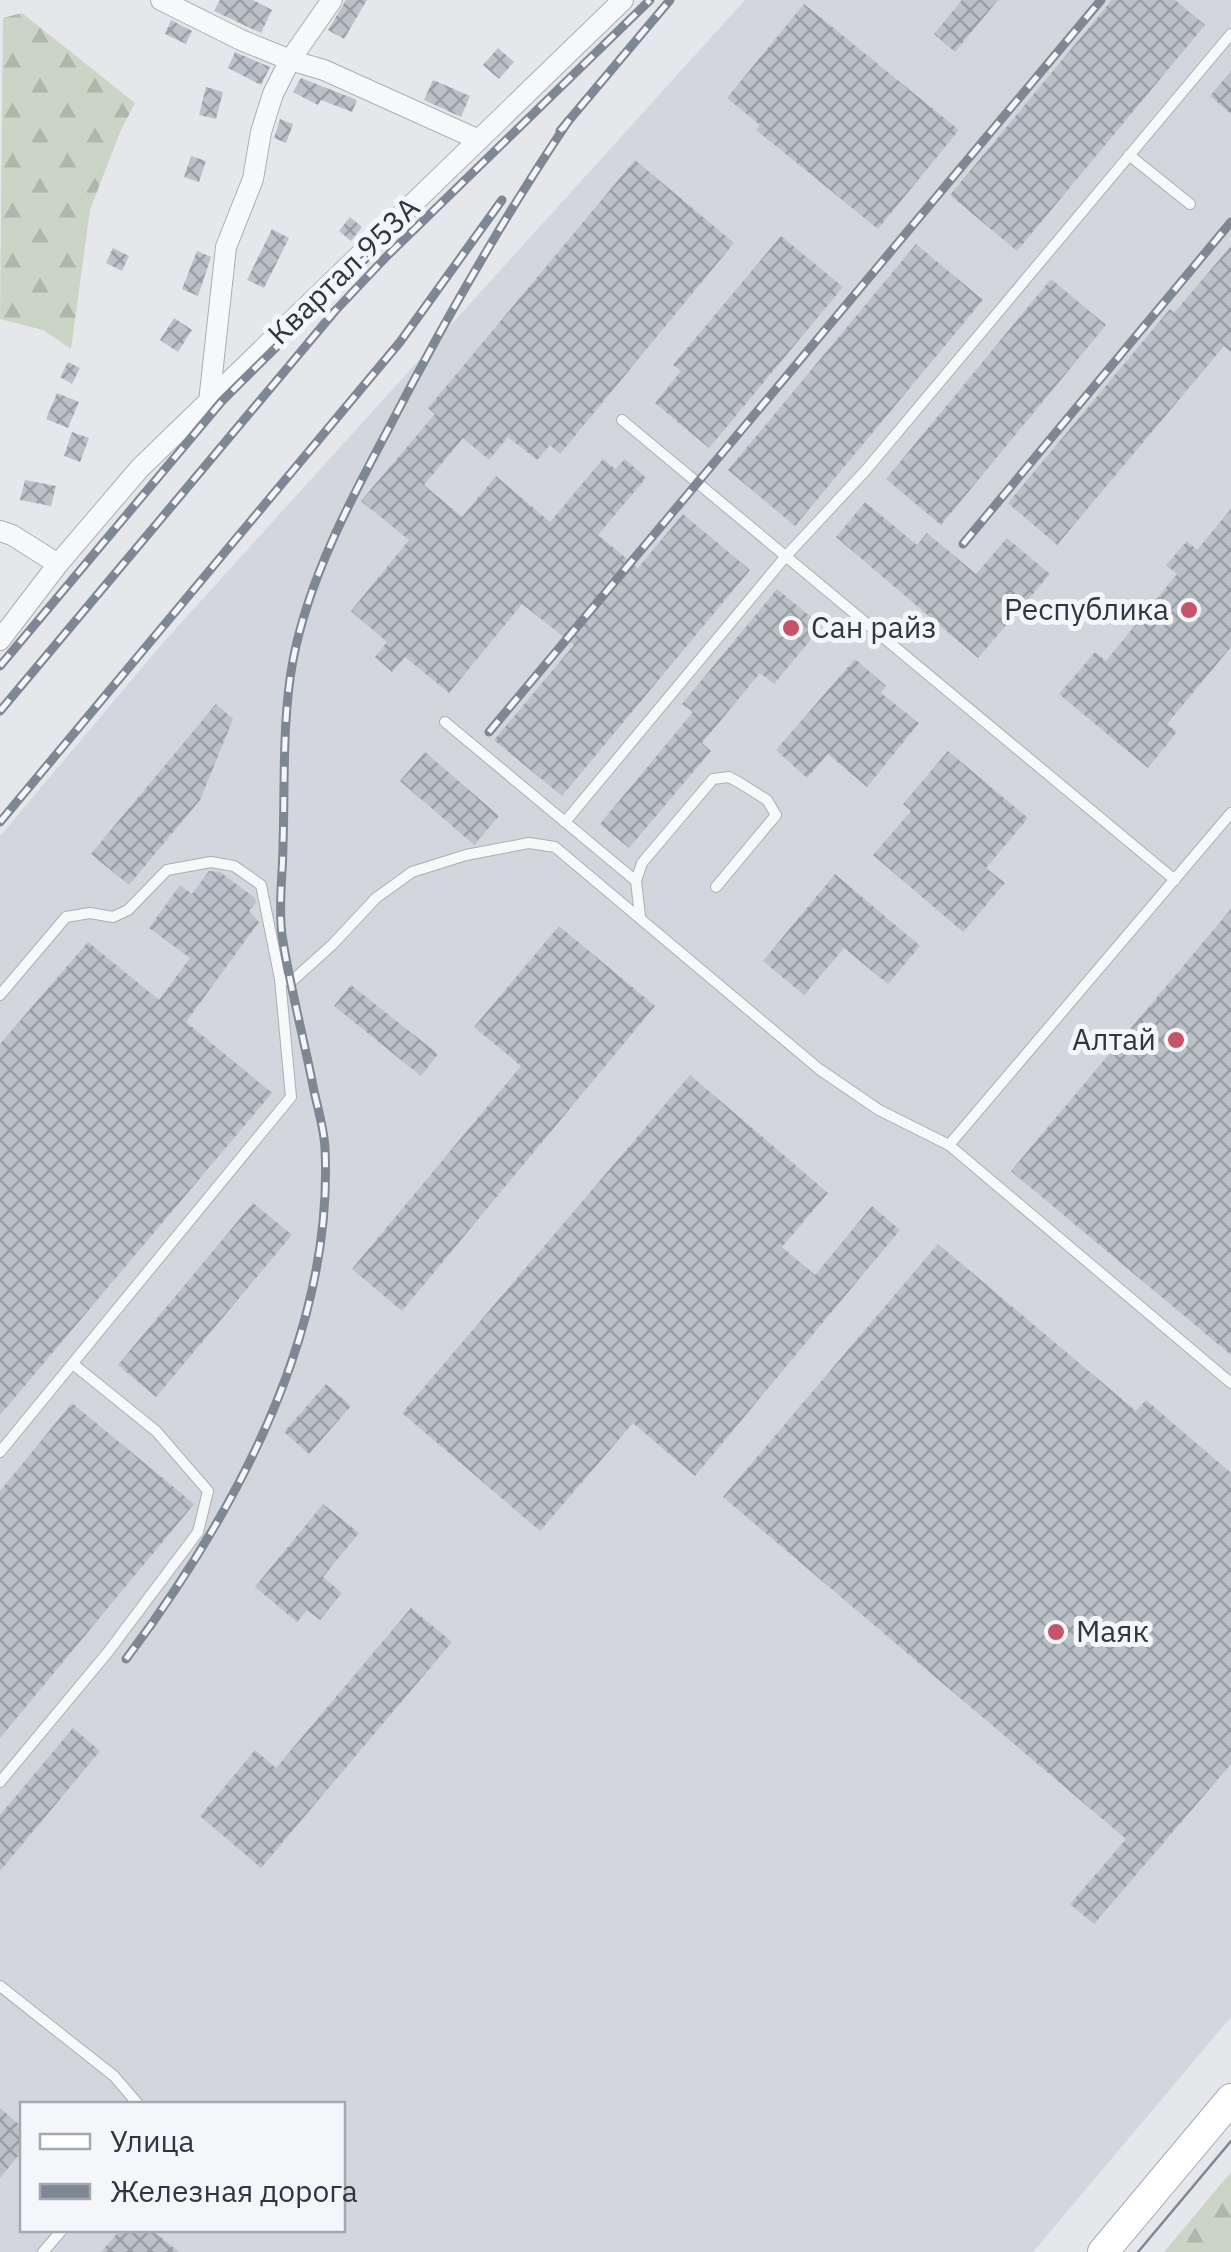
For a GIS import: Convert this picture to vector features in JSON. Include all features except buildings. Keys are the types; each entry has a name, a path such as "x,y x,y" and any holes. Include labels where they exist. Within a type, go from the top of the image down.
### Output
{"main road":[{"path":"1102,2252 1231,2098"}],"street":[{"path":"161,0 240,40 324,70 478,140"},
{"name":"Квартал 953А","path":"209,402 226,248 253,179 273,94 290,60 332,0"},
{"name":"Квартал 953А","path":"0,640 140,468 623,0"},
{"path":"0,531 58,564"}],"lane":[{"path":"565,822 1231,34"},
{"path":"1129,155 1190,204"},
{"path":"622,420 1174,880"},
{"path":"445,722 636,881"},
{"path":"640,916 636,881 642,864 712,780 729,777 768,800 776,815 716,887"},
{"path":"950,1144 1231,813"},
{"path":"280,979 292,981 376,898 412,872 466,855 528,843 555,848 820,1069 879,1110 950,1144 1231,1383"},
{"path":"0,995 66,917 90,913 113,917 128,910 168,870 212,862 234,866 261,886 280,979 290,1097 0,1452"},
{"path":"0,1782 108,1652 198,1532 208,1492 156,1431 73,1364"},
{"path":"0,1986 114,2076 136,2102"},
{"path":"42,2252 60,2232"}],"shaded area":[{"path":"745,0 1231,0 1231,2017 1033,2252 0,2252 0,836 161,645"}],"green space":[{"path":"22,13 135,103 90,210 71,349 43,330 0,319 3,18"},
{"path":"1231,2172 1231,2252 1164,2252"}],"tram line":[{"path":"1138,2252 1231,2141"}],"railway":[{"path":"0,711 335,311 650,0"},
{"path":"560,131 670,0"},
{"path":"489,732 1101,0"},
{"path":"126,1659 204,1545 239,1483 294,1353 313,1286 323,1217 324,1141 280,913 287,705 300,629 321,568 377,450 476,268 569,120"},
{"path":"0,822 400,342 502,200"},
{"path":"963,544 1231,222"},
{"path":"0,666 222,401 367,257"}],"place":[{"name":"Республика","path":"1189,610"},
{"name":"Сан райз","path":"791,628"},
{"name":"Алтай","path":"1176,1040"},
{"name":"Маяк","path":"1056,1632"}]}
